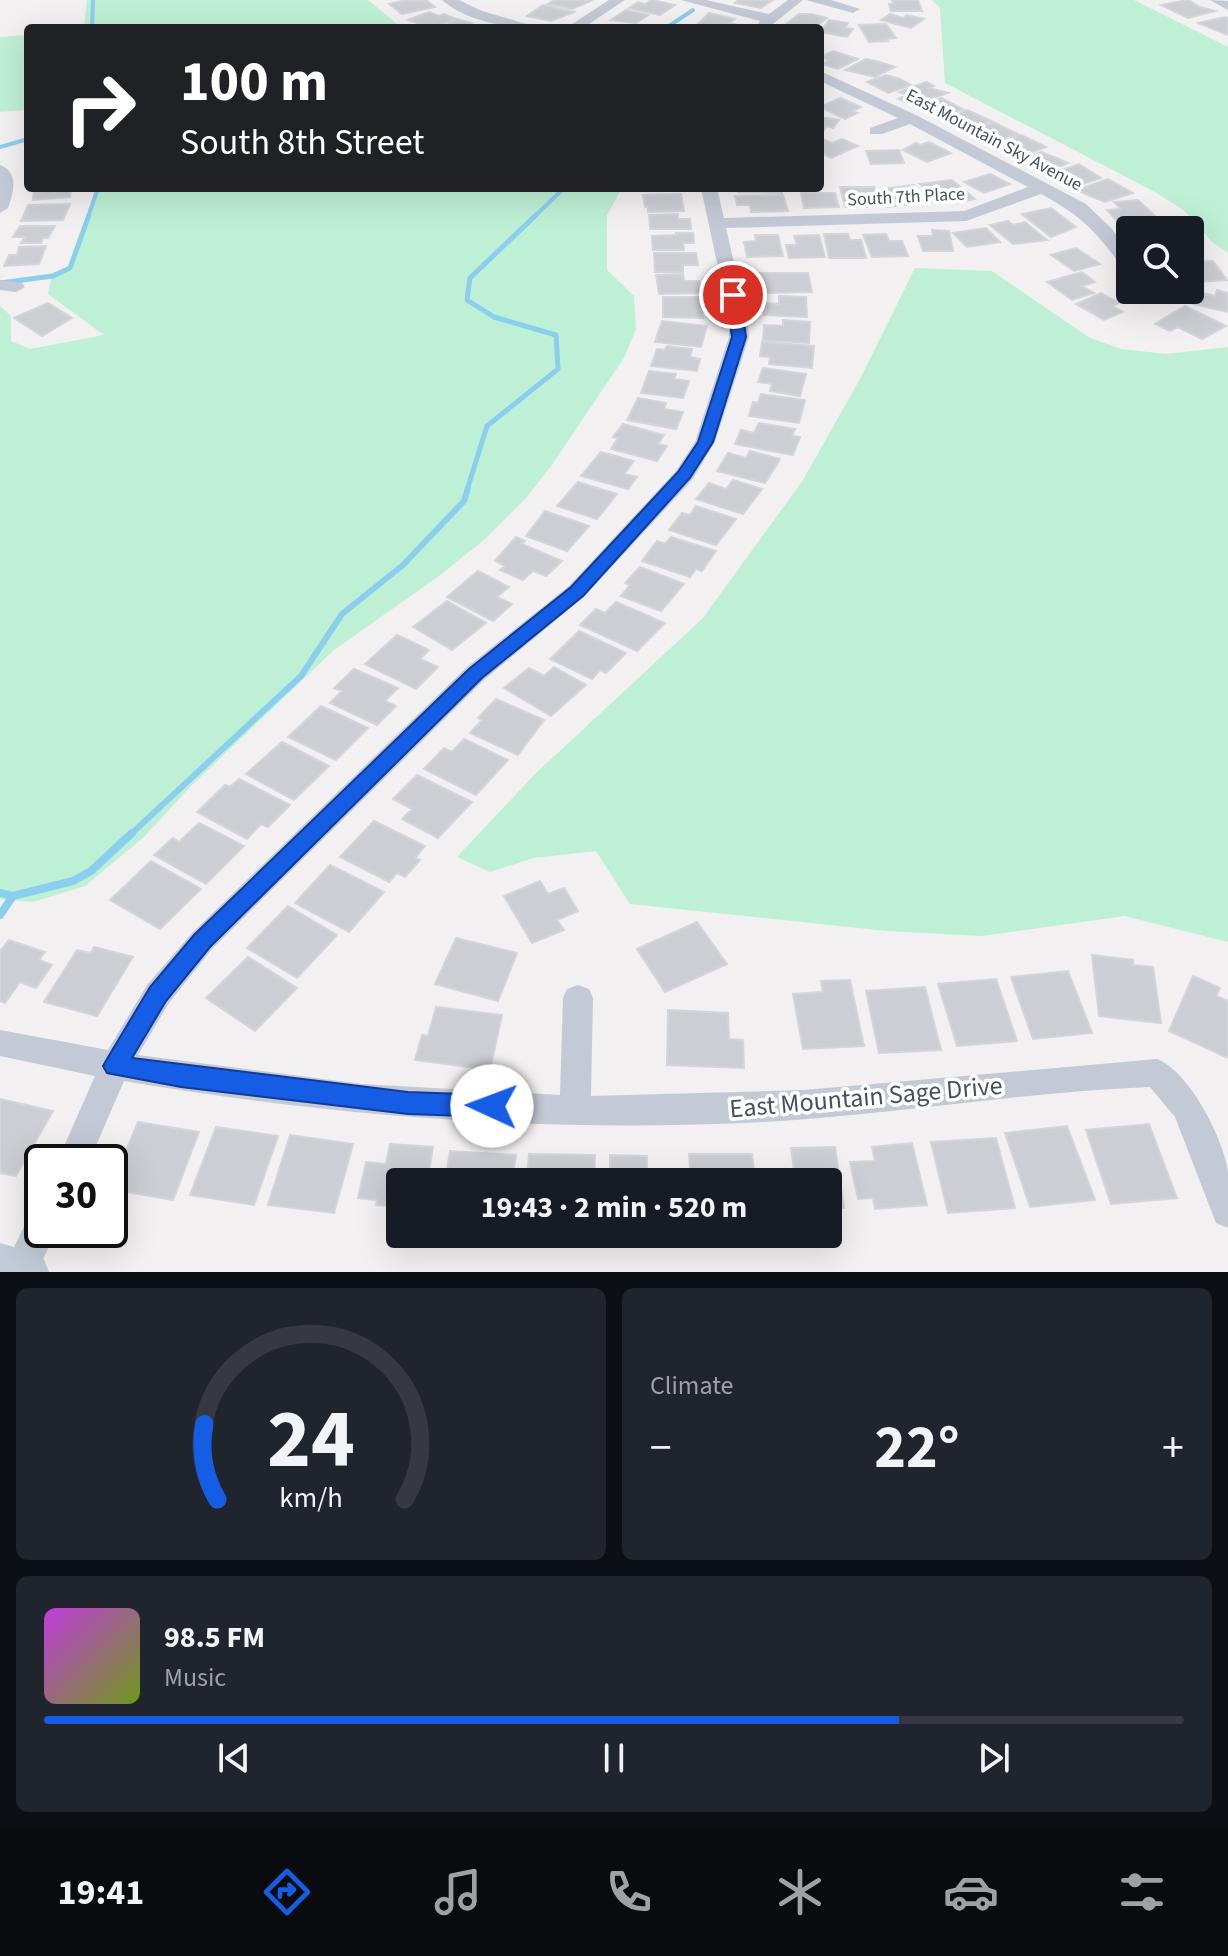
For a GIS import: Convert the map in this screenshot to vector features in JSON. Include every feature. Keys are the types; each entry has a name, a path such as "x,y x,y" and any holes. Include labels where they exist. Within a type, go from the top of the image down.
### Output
{"street":[{"path":"449,0 477,14 517,24"},
{"path":"579,24 618,0"},
{"path":"688,0 771,19"},
{"path":"764,24 796,0"},
{"path":"813,0 853,9"},
{"path":"1217,0 1228,6"},
{"name":"East Mountain Sky Avenue","path":"824,77 1044,187 1080,208 1116,247"},
{"path":"876,131 911,118"},
{"path":"0,170 6,182 6,193 0,208"},
{"name":"South 7th Place","path":"716,223 966,216 1044,187"},
{"path":"81,1144 115,1066 158,994 202,941 476,673 577,591 684,475 705,442 739,337 738,319 710,192"},
{"path":"575,1109 578,998"},
{"name":"East Mountain Sage Drive","path":"0,1043 181,1077 408,1103 575,1109 728,1109 893,1097 1114,1074 1157,1073 1188,1108 1228,1212"},
{"path":"0,1267 21,1272 32,1248"}],"green space":[{"path":"87,0 368,0 397,24 84,24"},
{"path":"932,0 1134,0 1228,47 1228,253 1204,233 1204,216 1189,216 1155,192 945,83 940,8"},
{"path":"24,35 24,110 0,112 0,37"},
{"path":"95,192 620,192 607,215 607,270 634,296 636,329 624,358 551,466 527,497 485,539 439,576 334,650 191,786 144,837 85,886 33,902 0,899 0,306 11,316 11,341 30,349 104,335 48,294 52,273 70,267"},
{"path":"915,268 992,271 1090,338 1121,349 1166,354 1228,347 1228,942 1125,916 982,936 887,931 630,904 596,851 533,858 490,872 457,857 534,775 703,618 803,480 861,377"}],"building":[{"path":"406,0 427,1 435,7 402,14 389,4"},
{"path":"554,0 591,1 572,9 548,4"},
{"path":"652,0 675,5 660,15 629,8 638,2 645,4"},
{"path":"739,0 773,0 761,8 735,3"},
{"path":"892,0 918,0 922,11 891,11 889,4 894,4"},
{"path":"1188,0 1215,11 1188,18 1161,5"},
{"path":"543,5 574,12 551,21 527,16"},
{"path":"626,10 648,15 636,23 611,20"},
{"path":"429,12 456,19 443,24 420,24 408,20"},
{"path":"709,13 735,19 729,23 734,24 698,24"},
{"path":"799,14 827,18 819,24 786,24"},
{"path":"890,14 924,19 911,28 881,20"},
{"path":"1228,18 1228,35 1198,23"},
{"path":"457,19 472,23 470,24 449,24"},
{"path":"829,20 848,23 845,28 853,29 847,37 824,33"},
{"path":"886,24 896,38 869,42 859,25"},
{"path":"833,51 858,59 838,69 824,65 829,60 824,56"},
{"path":"866,59 895,67 875,77 845,70"},
{"path":"886,75 911,85 888,93 867,82"},
{"path":"926,82 934,86 929,88 948,93 913,105 898,99 907,95 899,92"},
{"path":"840,98 861,107 852,111 858,113 845,119 824,109 824,105"},
{"path":"941,98 963,109 937,118 922,110 931,107 925,103"},
{"path":"967,110 991,121 964,131 947,122 956,119 951,116"},
{"path":"824,118 839,120 833,128 827,126 824,130"},
{"path":"993,122 1018,134 1000,141 991,136 981,140 966,133"},
{"path":"1021,135 1046,147 1025,155 1014,150 1007,153 993,146"},
{"path":"842,139 858,146 831,158 824,154 824,140 832,143"},
{"path":"929,142 951,153 927,162 903,150 916,143"},
{"path":"899,150 904,163 871,164 866,151"},
{"path":"1041,152 1068,163 1045,173 1019,160"},
{"path":"1079,164 1101,178 1074,187 1053,173"},
{"path":"990,174 1010,184 984,193 964,182"},
{"path":"1108,179 1133,193 1105,202 1076,190"},
{"path":"952,180 975,199 957,203 950,197 938,199 920,184"},
{"path":"914,185 920,203 887,207 881,189"},
{"path":"840,187 874,187 877,200 866,200 868,207 845,207"},
{"path":"34,192 71,192 70,197 33,200"},
{"path":"801,193 835,193 839,207 804,208"},
{"path":"681,194 684,211 648,212 648,207 645,207 643,195"},
{"path":"783,195 788,211 751,212 750,205 737,205 735,196"},
{"path":"1138,200 1155,216 1116,216 1116,220 1107,210 1121,209 1114,202"},
{"path":"70,204 63,220 21,221 28,205"},
{"path":"1051,208 1076,227 1051,237 1022,214"},
{"path":"678,214 678,219 690,219 691,229 650,229 649,215"},
{"path":"1008,221 1013,225 1025,222 1047,240 1013,244 990,225"},
{"path":"20,226 55,226 41,243 21,243 25,237 13,237"},
{"path":"986,228 1000,242 967,247 953,233"},
{"path":"932,230 949,231 953,251 923,251 918,236 933,236"},
{"path":"693,233 694,243 683,243 684,250 653,250 652,236"},
{"path":"824,234 848,234 850,240 861,240 866,258 829,258"},
{"path":"886,234 889,241 902,241 908,256 872,257 863,235"},
{"path":"755,235 778,235 783,256 747,257 744,242 756,241"},
{"path":"819,235 825,257 789,258 786,245 797,245 794,236"},
{"path":"46,246 39,264 4,266 9,255 17,255 19,247"},
{"path":"1076,248 1100,264 1074,271 1051,255"},
{"path":"654,253 696,253 698,265 683,265 683,272 655,272"},
{"path":"1204,261 1213,261 1227,280 1204,282"},
{"path":"1082,272 1095,282 1082,286 1094,293 1072,300 1047,282"},
{"path":"756,273 808,273 812,292 760,293"},
{"path":"683,274 684,281 699,281 702,293 659,294 656,275"},
{"path":"1217,290 1228,293 1228,312 1193,304 1204,304 1204,293 1215,296"},
{"path":"1101,293 1116,301 1112,306 1123,312 1104,320 1076,304"},
{"path":"779,296 806,297 807,317 764,315 764,303 779,304"},
{"path":"663,297 699,297 703,318 663,317"},
{"path":"48,303 72,318 42,336 14,318"},
{"path":"1185,306 1226,326 1202,339 1178,327 1170,331 1155,324"},
{"path":"783,320 810,322 809,343 763,340 764,325 783,326"},
{"path":"662,321 707,326 701,347 655,342"},
{"path":"762,342 814,346 812,368 769,364 770,357 760,356"},
{"path":"667,346 692,349 690,357 700,359 697,371 651,366 657,349 665,350"},
{"path":"763,368 806,374 800,396 770,391 772,384 758,382"},
{"path":"649,371 676,374 674,379 689,381 683,398 641,393"},
{"path":"761,394 805,400 799,423 749,416 753,402 758,403"},
{"path":"638,398 666,403 664,409 683,412 676,429 627,420"},
{"path":"759,423 795,429 792,436 800,437 793,455 735,444 741,430 754,433"},
{"path":"623,424 664,435 658,444 667,446 657,461 611,449 618,438 613,437"},
{"path":"750,451 780,459 765,483 717,471 728,453 746,458"},
{"path":"601,452 634,461 624,474 637,477 628,489 581,476"},
{"path":"733,480 762,489 743,514 696,499 709,483 726,489"},
{"path":"578,482 617,494 597,519 557,506"},
{"path":"696,506 736,519 716,545 669,530 682,513 690,515"},
{"path":"545,511 589,526 567,551 526,536"},
{"path":"516,537 525,541 522,544 562,561 546,576 533,571 523,580 500,570 505,566 495,561"},
{"path":"671,537 716,551 702,571 696,569 690,577 642,561 657,541 665,544"},
{"path":"640,567 684,584 661,611 621,596 630,585 625,583"},
{"path":"478,571 509,587 497,597 512,604 493,621 447,597"},
{"path":"447,601 486,623 452,650 413,627"},
{"path":"616,602 665,623 637,651 580,625 596,609 605,613"},
{"path":"579,631 626,653 606,673 600,670 592,679 550,659"},
{"path":"397,635 429,650 420,659 438,667 416,689 365,664"},
{"path":"554,667 586,685 551,716 504,688 529,668 544,676"},
{"path":"354,669 398,688 385,701 396,706 377,725 330,703 342,691 334,688"},
{"path":"496,699 544,720 518,755 470,733 482,720 478,718"},
{"path":"321,706 368,728 336,760 288,737"},
{"path":"464,739 508,760 476,795 424,769 444,748 452,752"},
{"path":"282,742 329,766 294,800 246,774"},
{"path":"417,775 472,802 438,838 402,819 412,809 393,799"},
{"path":"239,779 290,805 268,827 261,824 247,839 197,812 225,785 230,787"},
{"path":"374,821 425,846 415,858 420,860 405,877 397,873 389,882 340,857"},
{"path":"199,823 244,846 206,884 154,855 173,838 179,842"},
{"path":"151,861 201,889 160,929 110,900"},
{"path":"330,865 384,892 349,932 295,903"},
{"path":"540,881 548,894 564,888 578,911 557,920 564,930 532,943 504,896"},
{"path":"288,906 337,935 297,978 247,948"},
{"path":"697,922 727,964 665,992 637,949"},
{"path":"456,938 517,953 498,1001 435,984"},
{"path":"9,940 45,952 39,960 52,965 36,988 20,982 5,1003 0,1001 0,951"},
{"path":"94,947 133,957 97,1016 44,1002 77,950 91,953"},
{"path":"1092,955 1133,960 1133,965 1153,967 1161,1023 1099,1016"},
{"path":"248,957 297,988 255,1031 206,998"},
{"path":"1068,971 1092,1033 1033,1039 1011,977"},
{"path":"1193,976 1220,988 1216,996 1228,1001 1228,1058 1169,1031"},
{"path":"996,979 1017,1041 957,1046 938,984"},
{"path":"850,980 864,1046 803,1049 793,994 823,992 821,981"},
{"path":"925,987 941,1050 879,1053 866,991"},
{"path":"436,1007 502,1015 490,1070 415,1060 422,1035 428,1036"},
{"path":"668,1010 728,1013 729,1039 743,1040 744,1068 667,1065"},
{"path":"0,1099 53,1111 34,1144 24,1144 24,1162 16,1176 0,1173"},
{"path":"138,1122 199,1132 173,1200 128,1192 128,1146"},
{"path":"1149,1124 1177,1198 1111,1204 1086,1130"},
{"path":"1067,1126 1095,1200 1030,1207 1005,1133"},
{"path":"216,1127 278,1136 254,1205 190,1195"},
{"path":"290,1135 353,1144 334,1213 268,1205"},
{"path":"996,1138 1015,1208 948,1213 931,1142"},
{"path":"912,1143 927,1205 875,1209 873,1198 858,1199 850,1162 875,1161 872,1147"},
{"path":"390,1144 433,1147 429,1168 386,1168 386,1206 376,1205 377,1200 358,1198 366,1162 386,1164"},
{"path":"835,1147 838,1168 794,1168 791,1148"},
{"path":"450,1151 516,1155 514,1168 447,1168"},
{"path":"529,1154 595,1155 595,1168 528,1168"},
{"path":"689,1154 752,1154 754,1168 690,1168"},
{"path":"610,1155 647,1156 647,1168 610,1168"}],"waterway":[{"path":"92,24 93,0"},
{"path":"672,24 693,10"},
{"path":"0,147 24,140"},
{"path":"88,217 97,192"},
{"path":"534,217 560,192"},
{"path":"0,283 53,276 70,268 89,215"},
{"path":"467,490 487,426 558,369 556,335 494,317 467,300 470,278 536,215"},
{"path":"130,835 301,676 342,614 403,565 464,501 468,488"},
{"path":"13,896 73,881 91,871 132,833"},
{"path":"0,893 13,896"},
{"path":"0,915 13,896"}],"route":[{"path":"492,1106 408,1103 181,1077 115,1066 158,994 202,941 476,673 577,591 684,475 705,442 739,337 733,295"}]}
